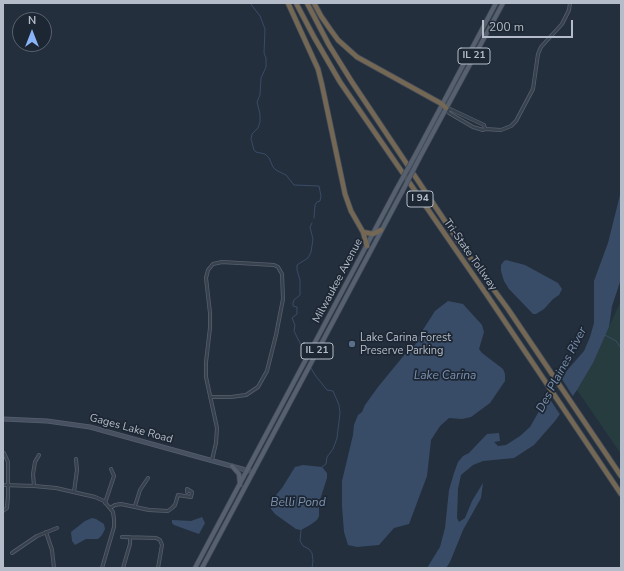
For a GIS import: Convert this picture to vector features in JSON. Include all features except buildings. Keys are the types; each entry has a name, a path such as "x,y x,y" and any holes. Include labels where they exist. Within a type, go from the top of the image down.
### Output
{"highway":[{"path":"288,3 318,69 345,194 363,232 367,246"},
{"name":"Tri-State Tollway","path":"296,3 344,88 487,295 621,494"},
{"name":"Tri-State Tollway","path":"307,3 329,45 352,82 461,245 556,379 621,476"},
{"path":"314,3 321,16 338,40 358,57 442,104 446,108"},
{"path":"363,232 373,234 381,230"}],"main road":[{"name":"Milwaukee Avenue","path":"195,568 496,3"},
{"name":"Milwaukee Avenue","path":"202,568 503,3"},
{"path":"232,466 239,474 240,485"}],"street":[{"path":"446,108 449,113 482,130 503,130 511,126 516,121 533,89 538,54 541,47 562,24 569,10 570,3"},
{"path":"446,108 484,126 486,129"},
{"path":"211,397 243,396 251,393 258,387 263,379 270,363 281,311 283,280 282,274 278,267 268,264 218,262 210,267 206,278 210,313 206,377 217,428 212,460"},
{"name":"Gages Lake Road","path":"3,419 47,420 84,426 253,472"},
{"path":"3,511 8,507 8,462 4,453"},
{"path":"34,486 33,474 35,462 39,455"},
{"path":"74,492 77,470 76,459"},
{"path":"105,502 114,476 111,469"},
{"path":"135,506 140,490 148,478"},
{"path":"3,485 34,486 74,492 95,497 105,502 113,512 114,527 102,568"},
{"path":"110,508 121,504 149,510 168,511 175,505 178,495 191,498 192,492 187,489 187,492"},
{"path":"12,553 37,536 57,528"},
{"path":"46,532 52,550 54,568"},
{"path":"122,537 156,538 161,540 162,545 158,568"},
{"path":"123,568 130,544 130,537"}],"green space":[{"path":"499,3 500,3 464,68"},
{"path":"397,192 399,194 380,227 379,226"},
{"path":"621,300 621,454 577,390 593,363"}],"water":[{"path":"621,191 621,279 612,306 609,327 593,363 577,390 555,421 534,445 514,458 483,461 473,465 461,475 458,489 457,518 459,522 465,518 472,501 483,483 481,498 463,530 450,562 446,568 427,568 440,547 445,528 449,490 458,462 487,434 499,433 500,441 494,442 498,446 506,445 520,436 530,427 546,399 563,375 584,351 594,323 594,281 608,243"},
{"path":"506,260 525,265 558,283 562,289 559,295 544,309 536,314 533,314 509,289 504,281 501,265"},
{"name":"Lake Carina","path":"448,301 463,304 482,325 484,332 479,349 503,369 505,381 490,403 471,417 462,419 449,418 440,426 431,440 427,476 409,524 394,528 379,545 357,547 348,545 344,532 342,481 354,425 358,415 362,412 365,405 378,387 405,354 416,344 419,336 435,311"},
{"name":"Belli Pond","path":"303,465 322,467 327,473 327,478 319,503 319,516 317,520 301,530 296,529 275,514 271,509 270,502 282,488 295,467"},
{"path":"202,517 205,523 199,534 172,523 172,520 191,521"},
{"path":"92,518 104,524 105,529 102,535 98,539 86,539 75,545 72,541 71,532 85,521"}],"pier":[{"path":"560,376 574,398 561,416 547,395"}],"waterway":[{"path":"250,3 260,16 265,29 264,53 266,58 266,67 261,78 260,95 257,102 260,122 258,128 252,134 251,139 254,150 265,154 269,158 273,167 286,175 294,185 319,186 321,196 320,201 315,205 314,218"},
{"path":"306,355 294,331 295,325 292,318 297,314 297,307 293,306 294,300 300,295 300,280 297,265 308,258 311,252 313,239 310,227 312,223"},
{"path":"605,335 616,341 621,348"},
{"path":"311,368 327,390 333,391 339,405 340,413 337,438 333,449 327,457 326,464 322,467"},
{"path":"301,530 300,541 303,546 309,549 312,553 312,568"}],"place":[{"name":"Lake Carina Forest Preserve Parking","path":"352,344"}],"water label":[{"name":"Des Plaines River","path":"562,370"}]}
